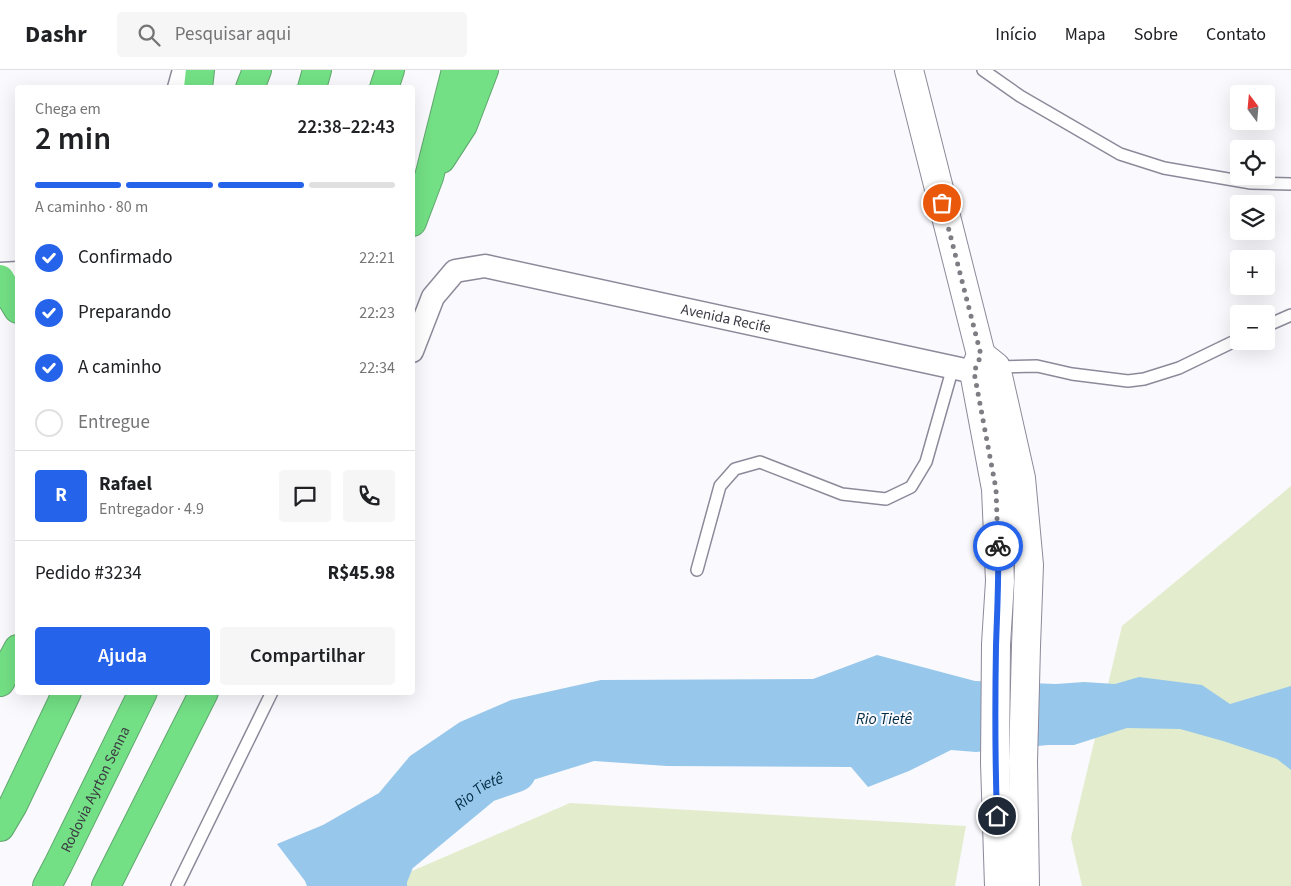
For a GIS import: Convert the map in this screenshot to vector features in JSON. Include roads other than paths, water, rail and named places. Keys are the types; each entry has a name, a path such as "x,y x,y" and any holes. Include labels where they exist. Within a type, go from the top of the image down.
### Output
{"highway":[{"path":"198,85 200,70"},
{"path":"251,85 257,70"},
{"path":"313,85 318,70"},
{"path":"385,85 390,70"},
{"path":"415,214 429,178 456,70"},
{"path":"429,178 463,125 484,70"},
{"path":"0,279 15,304"},
{"path":"0,682 15,654"},
{"path":"0,827 13,805 66,695"},
{"name":"Rodovia Ayrton Senna","path":"47,886 142,695"},
{"path":"106,886 202,695"}],"main road":[{"path":"909,70 976,365 996,489 1000,582 996,644 995,762 999,886"},
{"path":"976,365 1021,478 1029,565 1024,762 1025,886"}],"street":[{"path":"180,85 184,70"},
{"name":"Avenida Recife","path":"415,343 433,297 455,272 485,266 976,365"},
{"path":"0,274 15,273"}],"lane":[{"path":"983,70 1020,96 1120,154 1164,168 1251,183 1291,184"},
{"path":"1275,322 1291,315"},
{"path":"697,570 720,486 736,469 760,462 842,494 886,499 911,487 976,365 1038,366 1072,374 1128,381 1144,379 1179,368 1230,343"},
{"path":"177,886 271,695"}],"water":[{"name":"Rio Tietê","path":"877,655 975,681 1115,684 1139,677 1202,685 1230,704 1291,686 1291,770 1277,759 1180,729 1127,728 1074,745 1048,745 976,752 951,750 909,771 868,787 851,767 667,766 594,761 520,784 462,799 439,826 407,872 407,886 307,886 277,844 323,825 379,793 410,756 460,722 511,700 601,680 813,679"}],"waterway":[{"name":"Rio Tietê","path":"384,886 396,856 484,783 516,772"}]}
